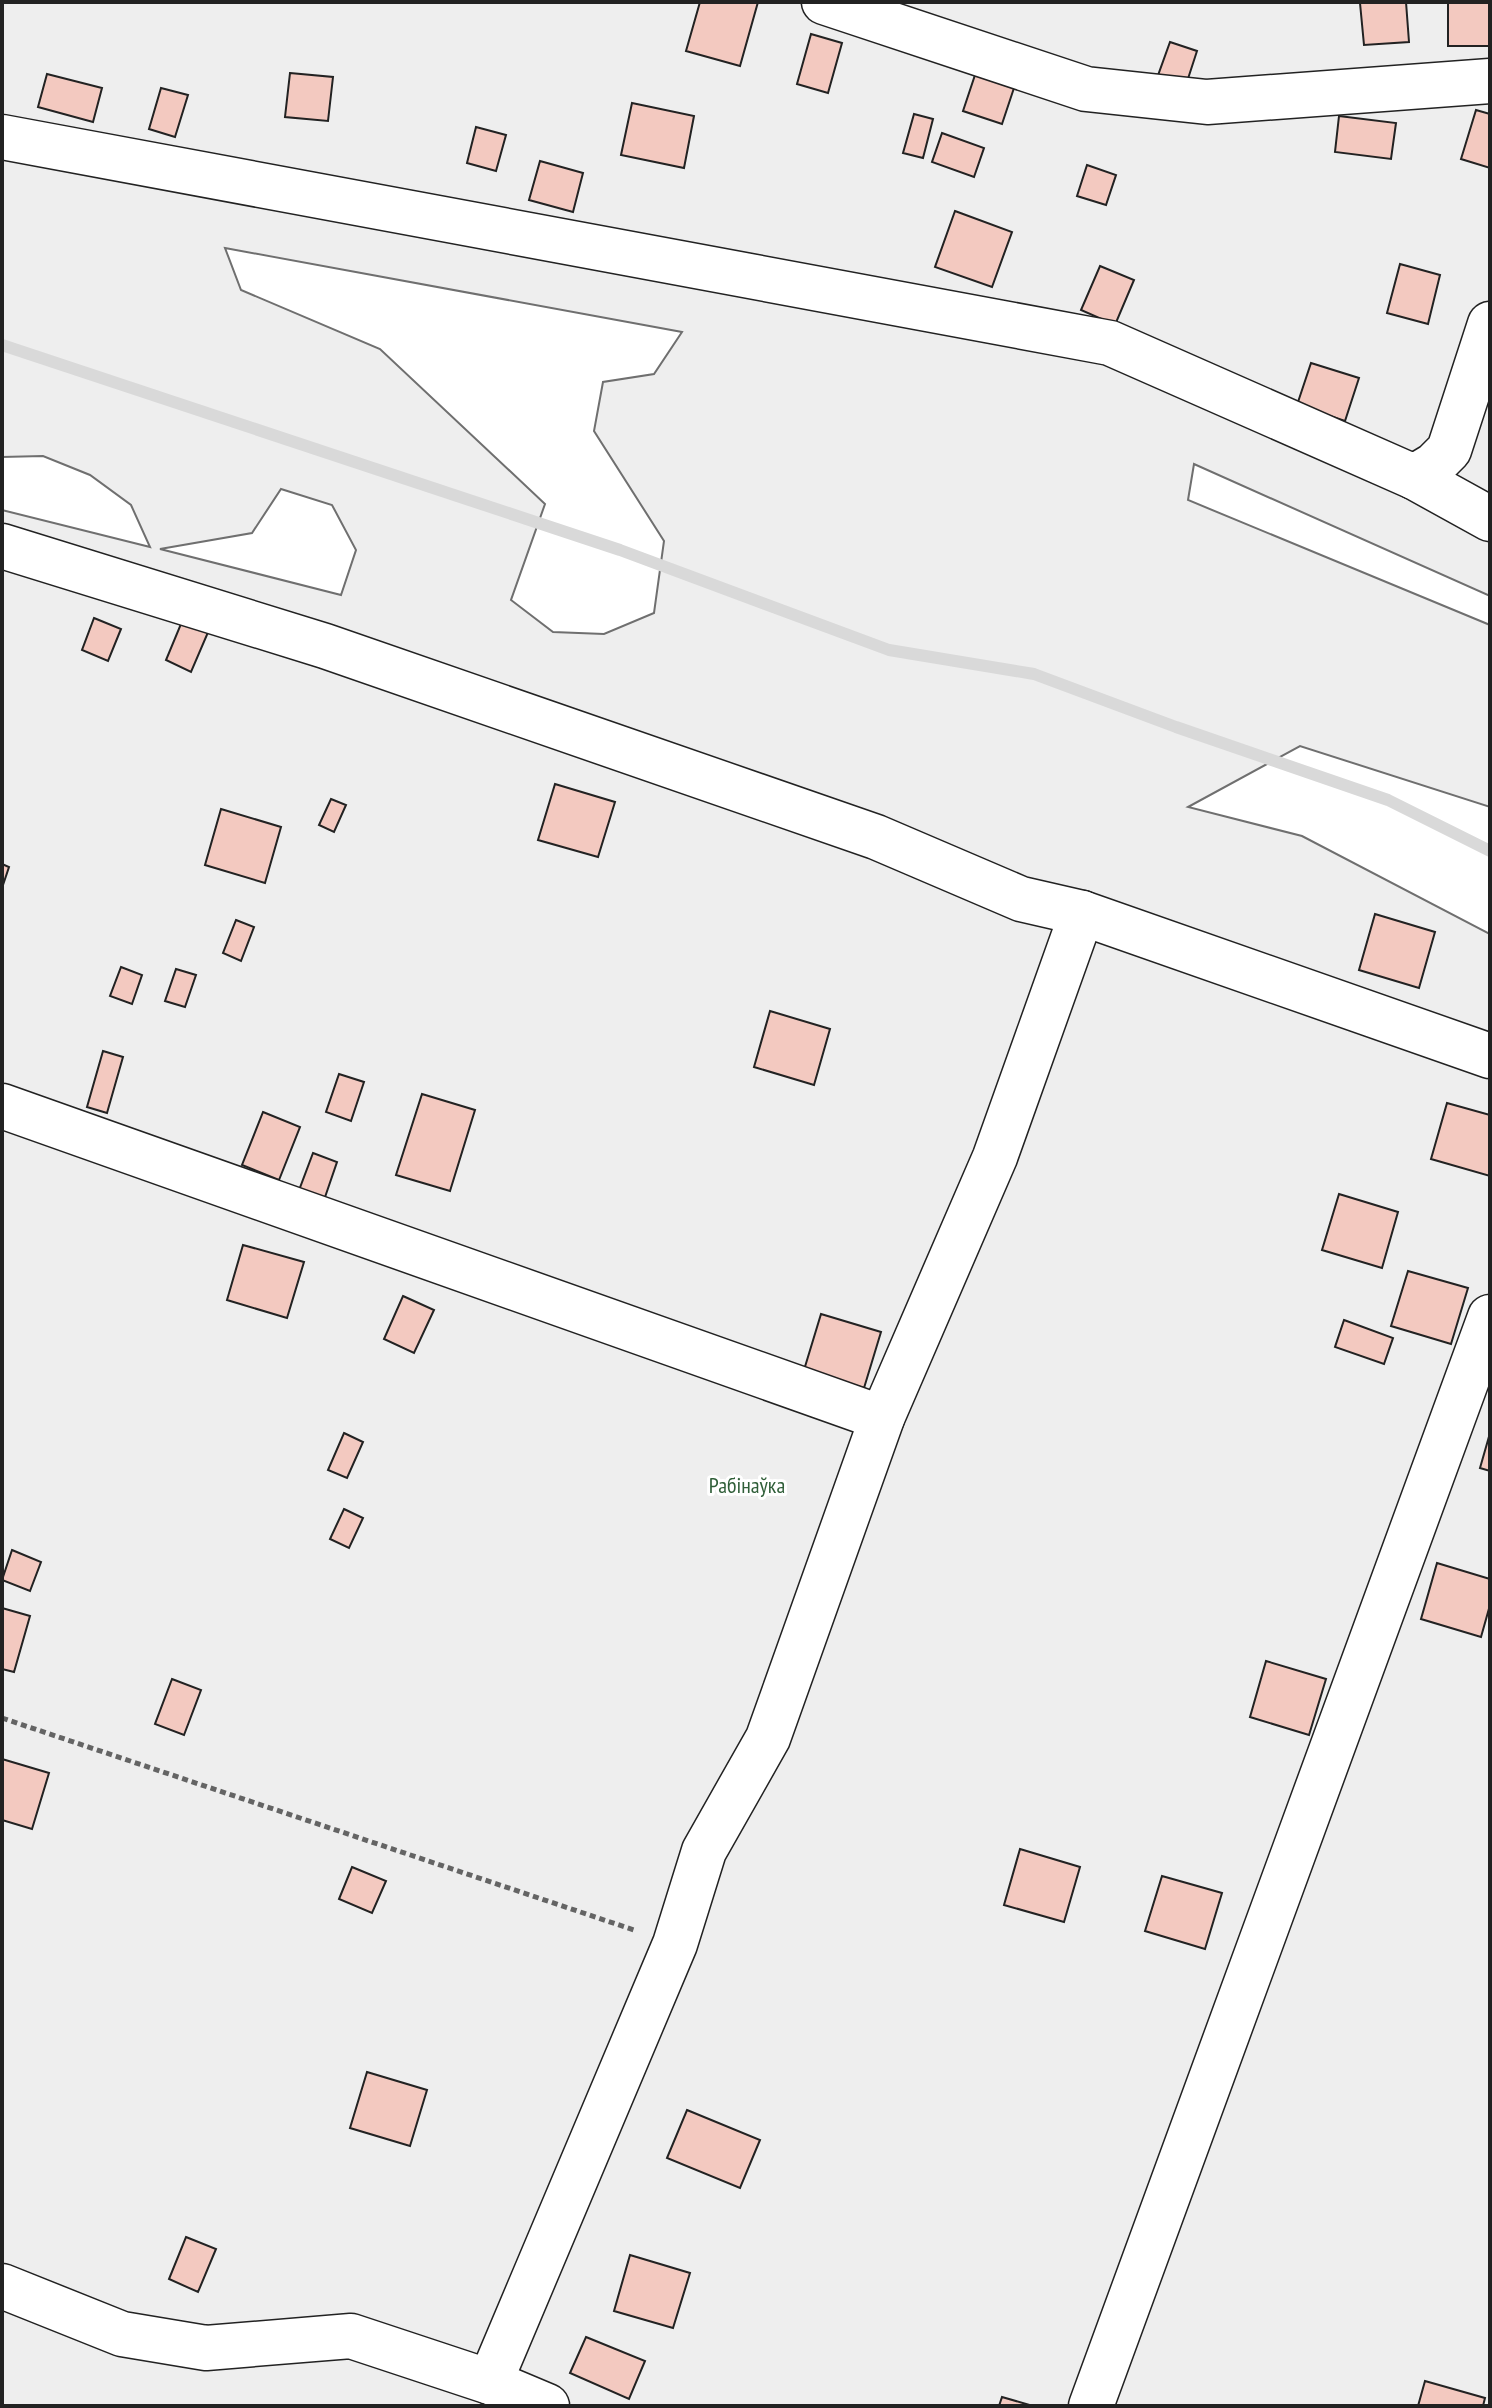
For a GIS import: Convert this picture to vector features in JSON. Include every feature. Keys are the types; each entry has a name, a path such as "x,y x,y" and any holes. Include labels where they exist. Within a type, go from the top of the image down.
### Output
{"lane":[{"path":"824,2 1086,89 1207,102 1490,81"},
{"path":"2,137 1110,343 1414,477 1490,519"},
{"path":"1414,477 1434,465 1449,450 1490,324"},
{"path":"2,546 325,646 876,837 1021,899 1082,913 1490,1056"},
{"path":"490,2382 675,1944 704,1851 768,1738 882,1418 995,1157 1082,913"},
{"path":"2,1106 882,1418"},
{"path":"1091,2406 1490,1317"},
{"path":"2,2286 122,2334 206,2348 351,2336 490,2382 547,2406"}],"path":[{"path":"2,1718 675,1944"}],"green space":[{"name":"Рабінаўка","path":"2,2 1490,2 1490,596 1194,464 1188,500 1490,625 1490,807 1300,746 1188,807 1302,836 1490,934 1490,2406 2,2406 2,510 150,547 131,505 90,475 43,456 2,457","holes":["225,248 682,332 654,374 603,382 594,431 664,541 654,613 604,634 553,632 511,600 545,504 380,349 241,290","281,489 332,505 356,550 341,595 160,549 252,533"]}],"building":[{"path":"700,2 758,2 740,66 686,51"},
{"path":"1406,2 1409,42 1364,45 1360,3"},
{"path":"1448,3 1490,3 1490,46 1448,46"},
{"path":"811,34 842,43 828,93 797,84"},
{"path":"1170,42 1197,51 1184,91 1156,81"},
{"path":"290,73 333,77 328,121 285,117"},
{"path":"47,74 102,88 93,122 38,107"},
{"path":"975,75 1014,88 1002,124 963,111"},
{"path":"161,88 188,95 175,137 149,129"},
{"path":"632,103 694,116 684,168 621,155"},
{"path":"1476,110 1490,114 1490,168 1461,159"},
{"path":"914,114 933,119 923,158 903,153"},
{"path":"1339,116 1396,123 1391,159 1335,152"},
{"path":"476,127 506,135 496,171 467,163"},
{"path":"942,133 984,148 974,177 932,162"},
{"path":"540,161 583,173 573,212 529,200"},
{"path":"1087,165 1116,175 1106,205 1077,196"},
{"path":"955,211 1012,232 992,287 935,267"},
{"path":"1400,264 1440,275 1428,324 1387,313"},
{"path":"1100,266 1134,280 1115,325 1081,310"},
{"path":"1311,363 1359,378 1345,421 1297,405"},
{"path":"94,618 121,629 108,661 82,650"},
{"path":"183,619 209,630 191,672 166,660"},
{"path":"555,784 615,802 598,857 538,840"},
{"path":"331,799 346,805 334,832 319,825"},
{"path":"221,809 281,827 265,883 205,865"},
{"path":"2,864 9,867 2,888"},
{"path":"1375,914 1435,932 1419,988 1359,970"},
{"path":"236,920 254,927 241,961 223,953"},
{"path":"121,967 142,975 132,1004 110,996"},
{"path":"176,969 196,975 185,1007 165,1001"},
{"path":"770,1011 830,1029 814,1085 754,1067"},
{"path":"103,1051 123,1057 107,1113 87,1107"},
{"path":"339,1074 364,1082 351,1121 326,1112"},
{"path":"422,1094 475,1110 450,1191 396,1175"},
{"path":"1447,1103 1490,1115 1490,1176 1431,1159"},
{"path":"263,1112 300,1127 279,1180 242,1165"},
{"path":"313,1153 337,1162 323,1203 298,1193"},
{"path":"1339,1194 1398,1212 1382,1268 1322,1250"},
{"path":"243,1245 304,1262 287,1318 227,1300"},
{"path":"1408,1271 1468,1288 1451,1344 1391,1326"},
{"path":"403,1296 434,1310 414,1353 384,1339"},
{"path":"821,1314 881,1332 864,1388 804,1370"},
{"path":"1344,1320 1393,1338 1384,1364 1335,1347"},
{"path":"344,1433 363,1442 347,1478 328,1470"},
{"path":"1490,1433 1490,1471 1480,1468"},
{"path":"344,1509 363,1518 349,1548 330,1539"},
{"path":"12,1550 41,1562 30,1591 2,1580"},
{"path":"1437,1563 1490,1579 1490,1605 1481,1637 1421,1619"},
{"path":"2,1608 30,1616 14,1672 2,1669"},
{"path":"1266,1661 1326,1679 1309,1735 1250,1717"},
{"path":"172,1679 201,1690 184,1735 155,1724"},
{"path":"2,1759 49,1773 32,1829 2,1820"},
{"path":"1020,1849 1080,1867 1064,1922 1004,1905"},
{"path":"352,1867 386,1881 372,1913 339,1899"},
{"path":"1162,1876 1222,1893 1205,1949 1145,1931"},
{"path":"367,2072 427,2090 410,2146 350,2128"},
{"path":"687,2110 760,2140 740,2188 667,2158"},
{"path":"186,2237 216,2249 198,2292 169,2279"},
{"path":"630,2255 690,2273 673,2328 614,2311"},
{"path":"586,2337 645,2361 629,2399 570,2373"},
{"path":"1425,2381 1485,2398 1483,2406 1418,2406"},
{"path":"1002,2397 1033,2406 999,2406"}],"waterway":[{"path":"2,345 620,550 889,650 1034,674 1388,800 1490,851"}]}
